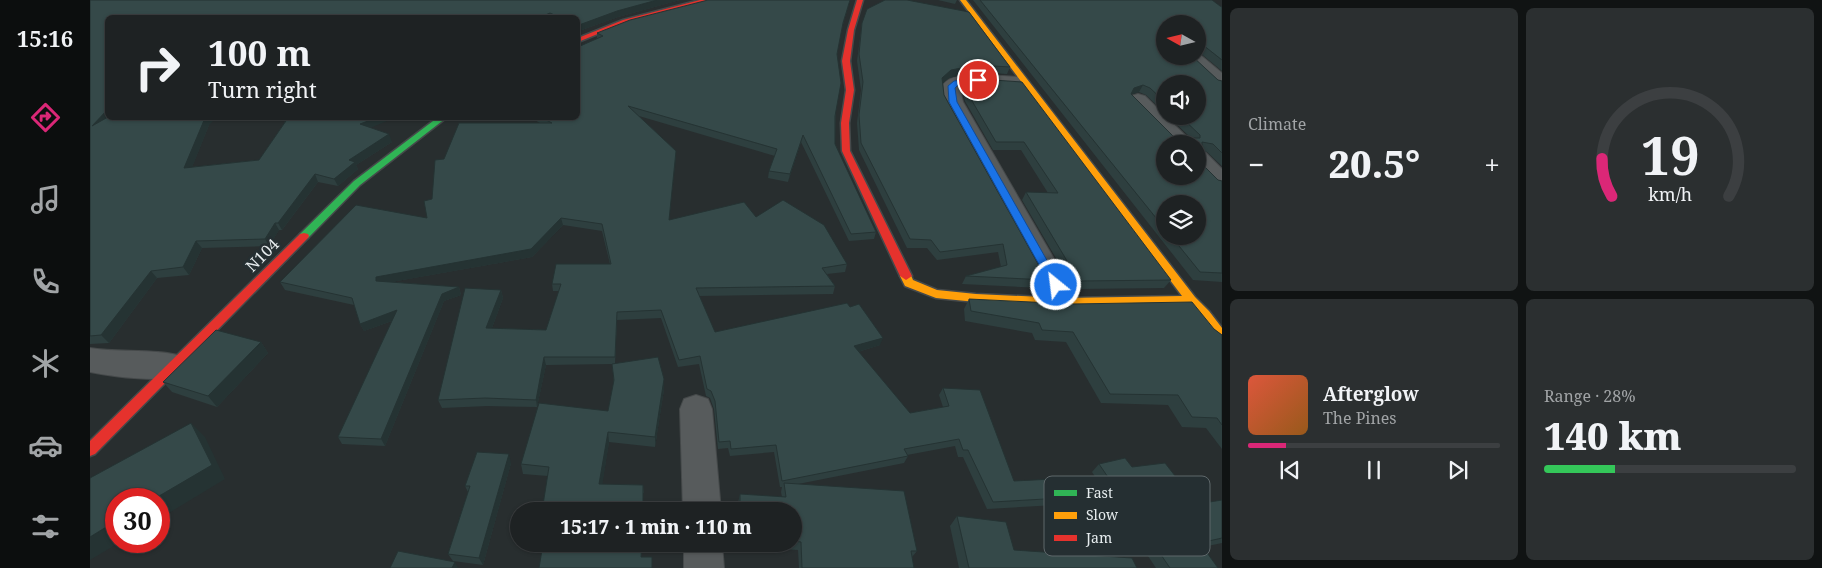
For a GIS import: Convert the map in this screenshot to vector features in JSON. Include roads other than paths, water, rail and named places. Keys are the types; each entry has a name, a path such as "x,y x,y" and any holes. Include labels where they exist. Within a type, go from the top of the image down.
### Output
{"street":[{"path":"580,39 594,32 657,11 707,0"},
{"path":"860,0 851,30 846,61 850,90 845,123 846,151 909,283 936,294 976,298 1206,309"},
{"path":"963,0 1206,309 1222,337"},
{"path":"949,9 975,14"},
{"path":"1202,65 1222,82"},
{"path":"1026,82 978,80 957,82 950,87 953,102 1065,302"},
{"path":"1138,100 1174,135"},
{"name":"N104","path":"90,450 357,183 439,120"},
{"path":"1206,166 1222,181"},
{"path":"90,360 112,364 174,366"},
{"path":"696,409 701,502"},
{"name":"N104","path":"90,445 116,426"},
{"path":"703,552 704,568"}]}
